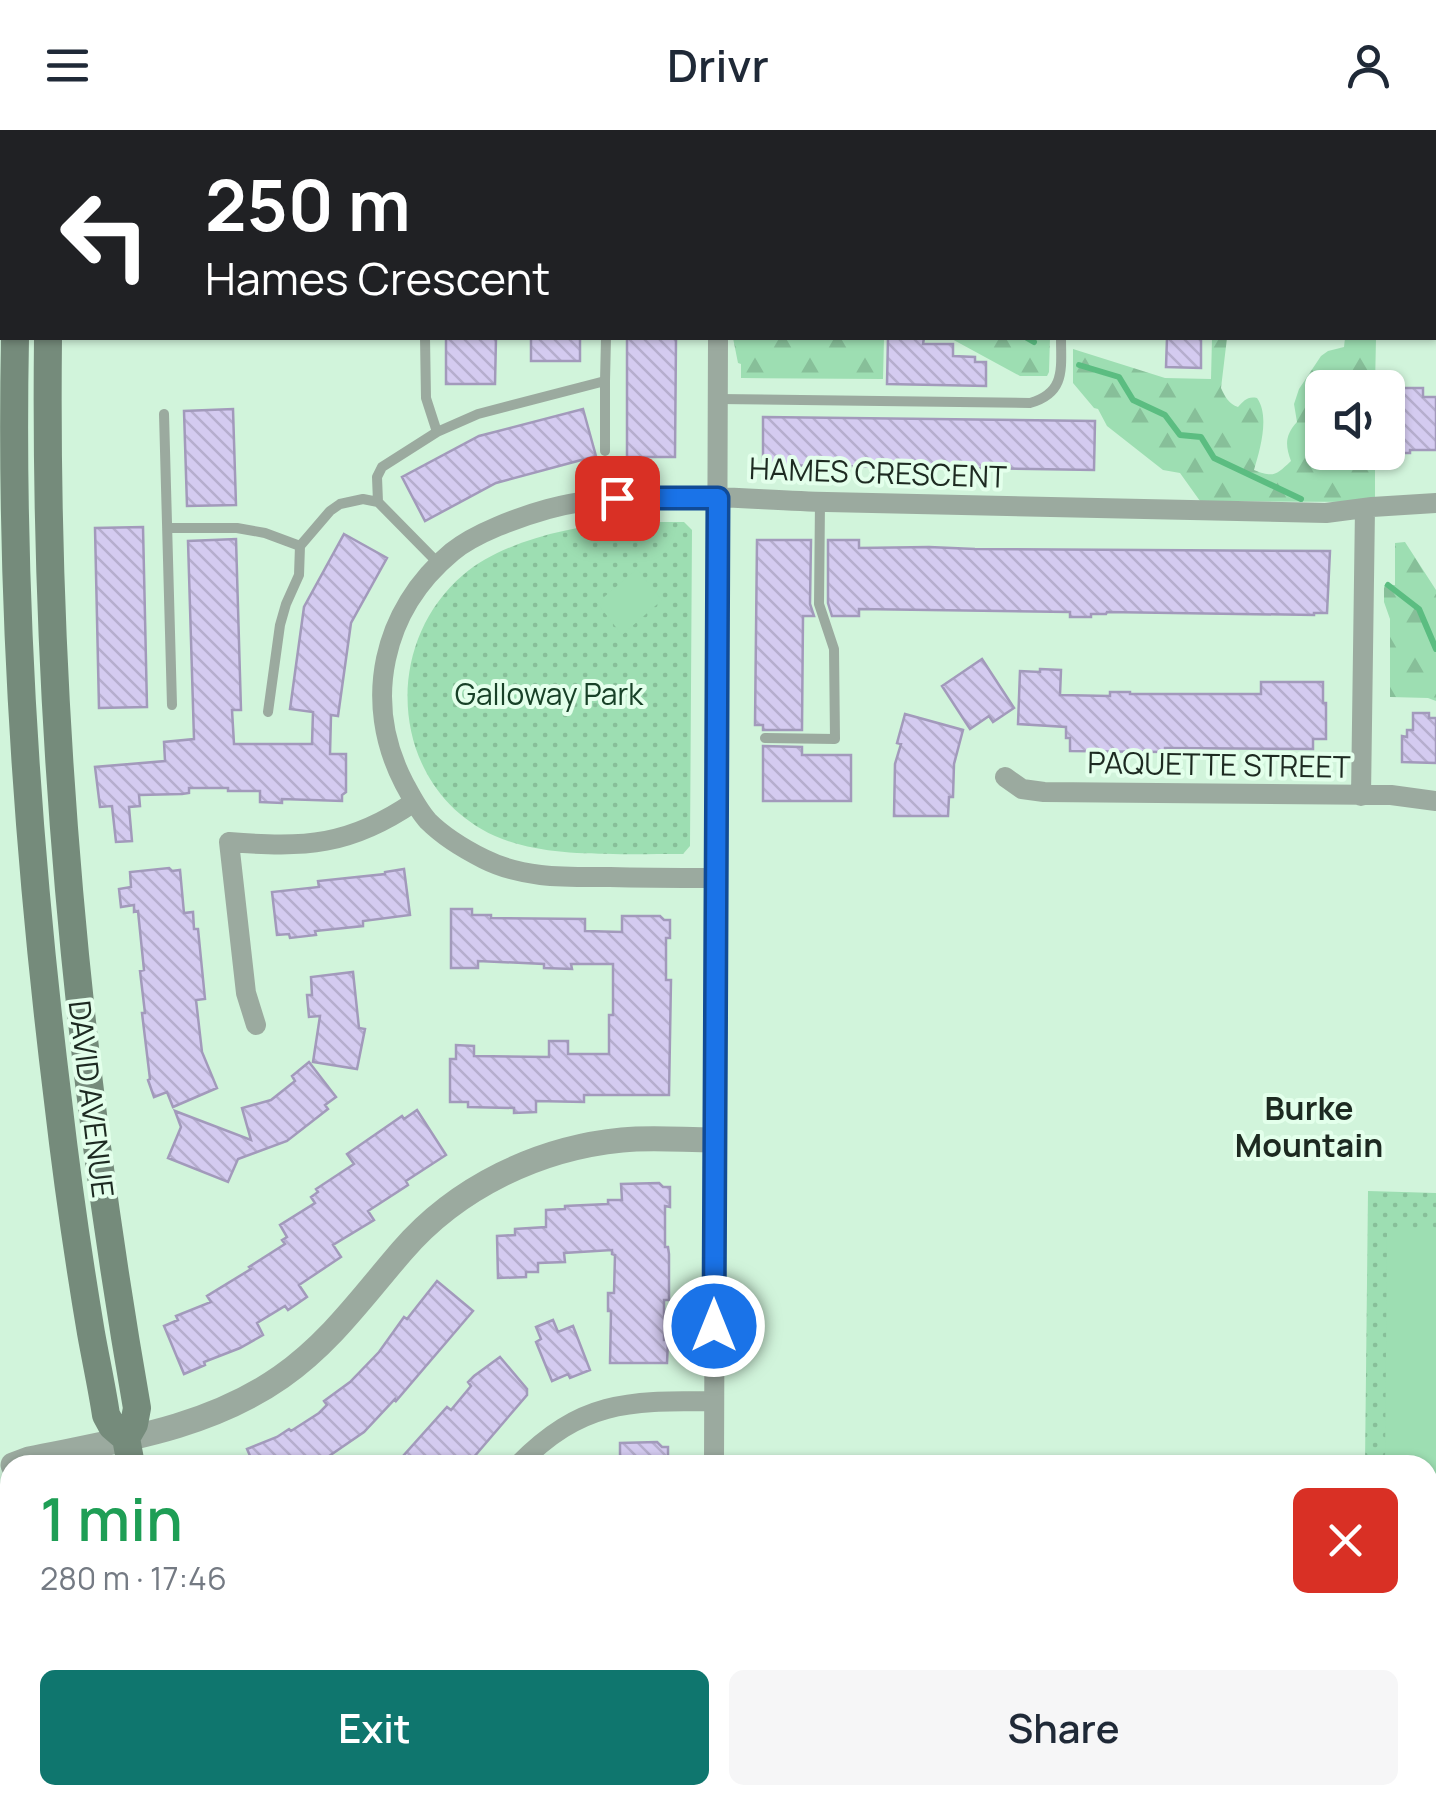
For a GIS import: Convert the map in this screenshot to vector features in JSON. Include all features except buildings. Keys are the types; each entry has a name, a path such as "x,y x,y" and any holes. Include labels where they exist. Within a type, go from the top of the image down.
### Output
{"main road":[{"name":"DAVID AVENUE","path":"14,340 7,377 17,577 28,784 51,1044 106,1416 128,1452"},
{"name":"DAVID AVENUE","path":"48,340 48,512 63,818 96,1141 137,1408 128,1452"}],"street":[{"path":"714,1455 718,340"},
{"name":"HAMES CRESCENT","path":"716,878 554,877 520,872 456,844 430,822 414,802 387,745 382,720 382,682 397,623 420,583 452,552 548,509 617,498 1326,513 1436,503"},
{"path":"1361,796 1365,508"},
{"name":"PAQUETTE STREET","path":"1005,777 1022,789 1044,792 1391,796 1436,801"},
{"path":"256,1025 246,993 229,842 294,845 340,839 376,826 414,802"},
{"path":"86,1455 128,1452 261,1390 284,1375 325,1341 432,1221 468,1194 509,1171 596,1143 648,1138 714,1140"},
{"path":"529,1455 550,1437 594,1411 642,1402 714,1400"}],"lane":[{"path":"425,340 426,398 437,432"},
{"path":"606,340 606,452"},
{"path":"719,399 1030,403 1046,397 1058,384 1062,340"},
{"path":"378,502 377,476 382,467 437,432 478,414 605,381"},
{"path":"164,414 172,705"},
{"path":"268,712 282,614 299,575 300,546 330,512 340,504 363,499 378,502 440,565"},
{"path":"765,738 834,739 834,649 819,604 820,502"},
{"path":"168,528 237,528 300,546"}],"green space":[{"path":"733,340 884,340 883,379 741,378"},
{"path":"954,340 1050,340 1047,376 1020,376"},
{"path":"1212,340 1227,340 1221,388 1238,407 1248,398 1257,398 1263,414 1263,433 1254,470 1271,474 1291,461 1287,440 1297,422 1294,404 1305,380 1305,470 1375,470 1375,502 1200,501 1180,473 1163,470 1107,426 1098,409 1073,383 1073,349 1165,378 1211,379"},
{"path":"1345,340 1376,340 1375,370 1312,370 1328,351 1344,347"},
{"name":"Galloway Park","path":"620,522 684,522 692,530 690,846 683,854 612,854 563,852 516,844 460,814 434,786 417,752 408,715 409,677 418,640 436,605 479,563 537,538"},
{"path":"1405,542 1436,590 1436,701 1390,697 1390,619 1384,585 1395,585 1395,543"},
{"path":"637,569 662,600 622,635 597,603"},
{"path":"1368,1191 1436,1193 1436,1455 1365,1455"},
{"path":"1387,1232 1436,1232 1436,1455 1385,1455"}],"waterway":[{"path":"1030,340 1034,342"},
{"path":"1079,365 1119,377 1133,400 1165,415 1180,435 1201,437 1214,458 1301,499"},
{"path":"1388,585 1419,609 1436,649"}],"district":[{"name":"Burke Mountain","path":"1309,1126"}],"route":[{"path":"617,498 718,498 714,1326"}]}
